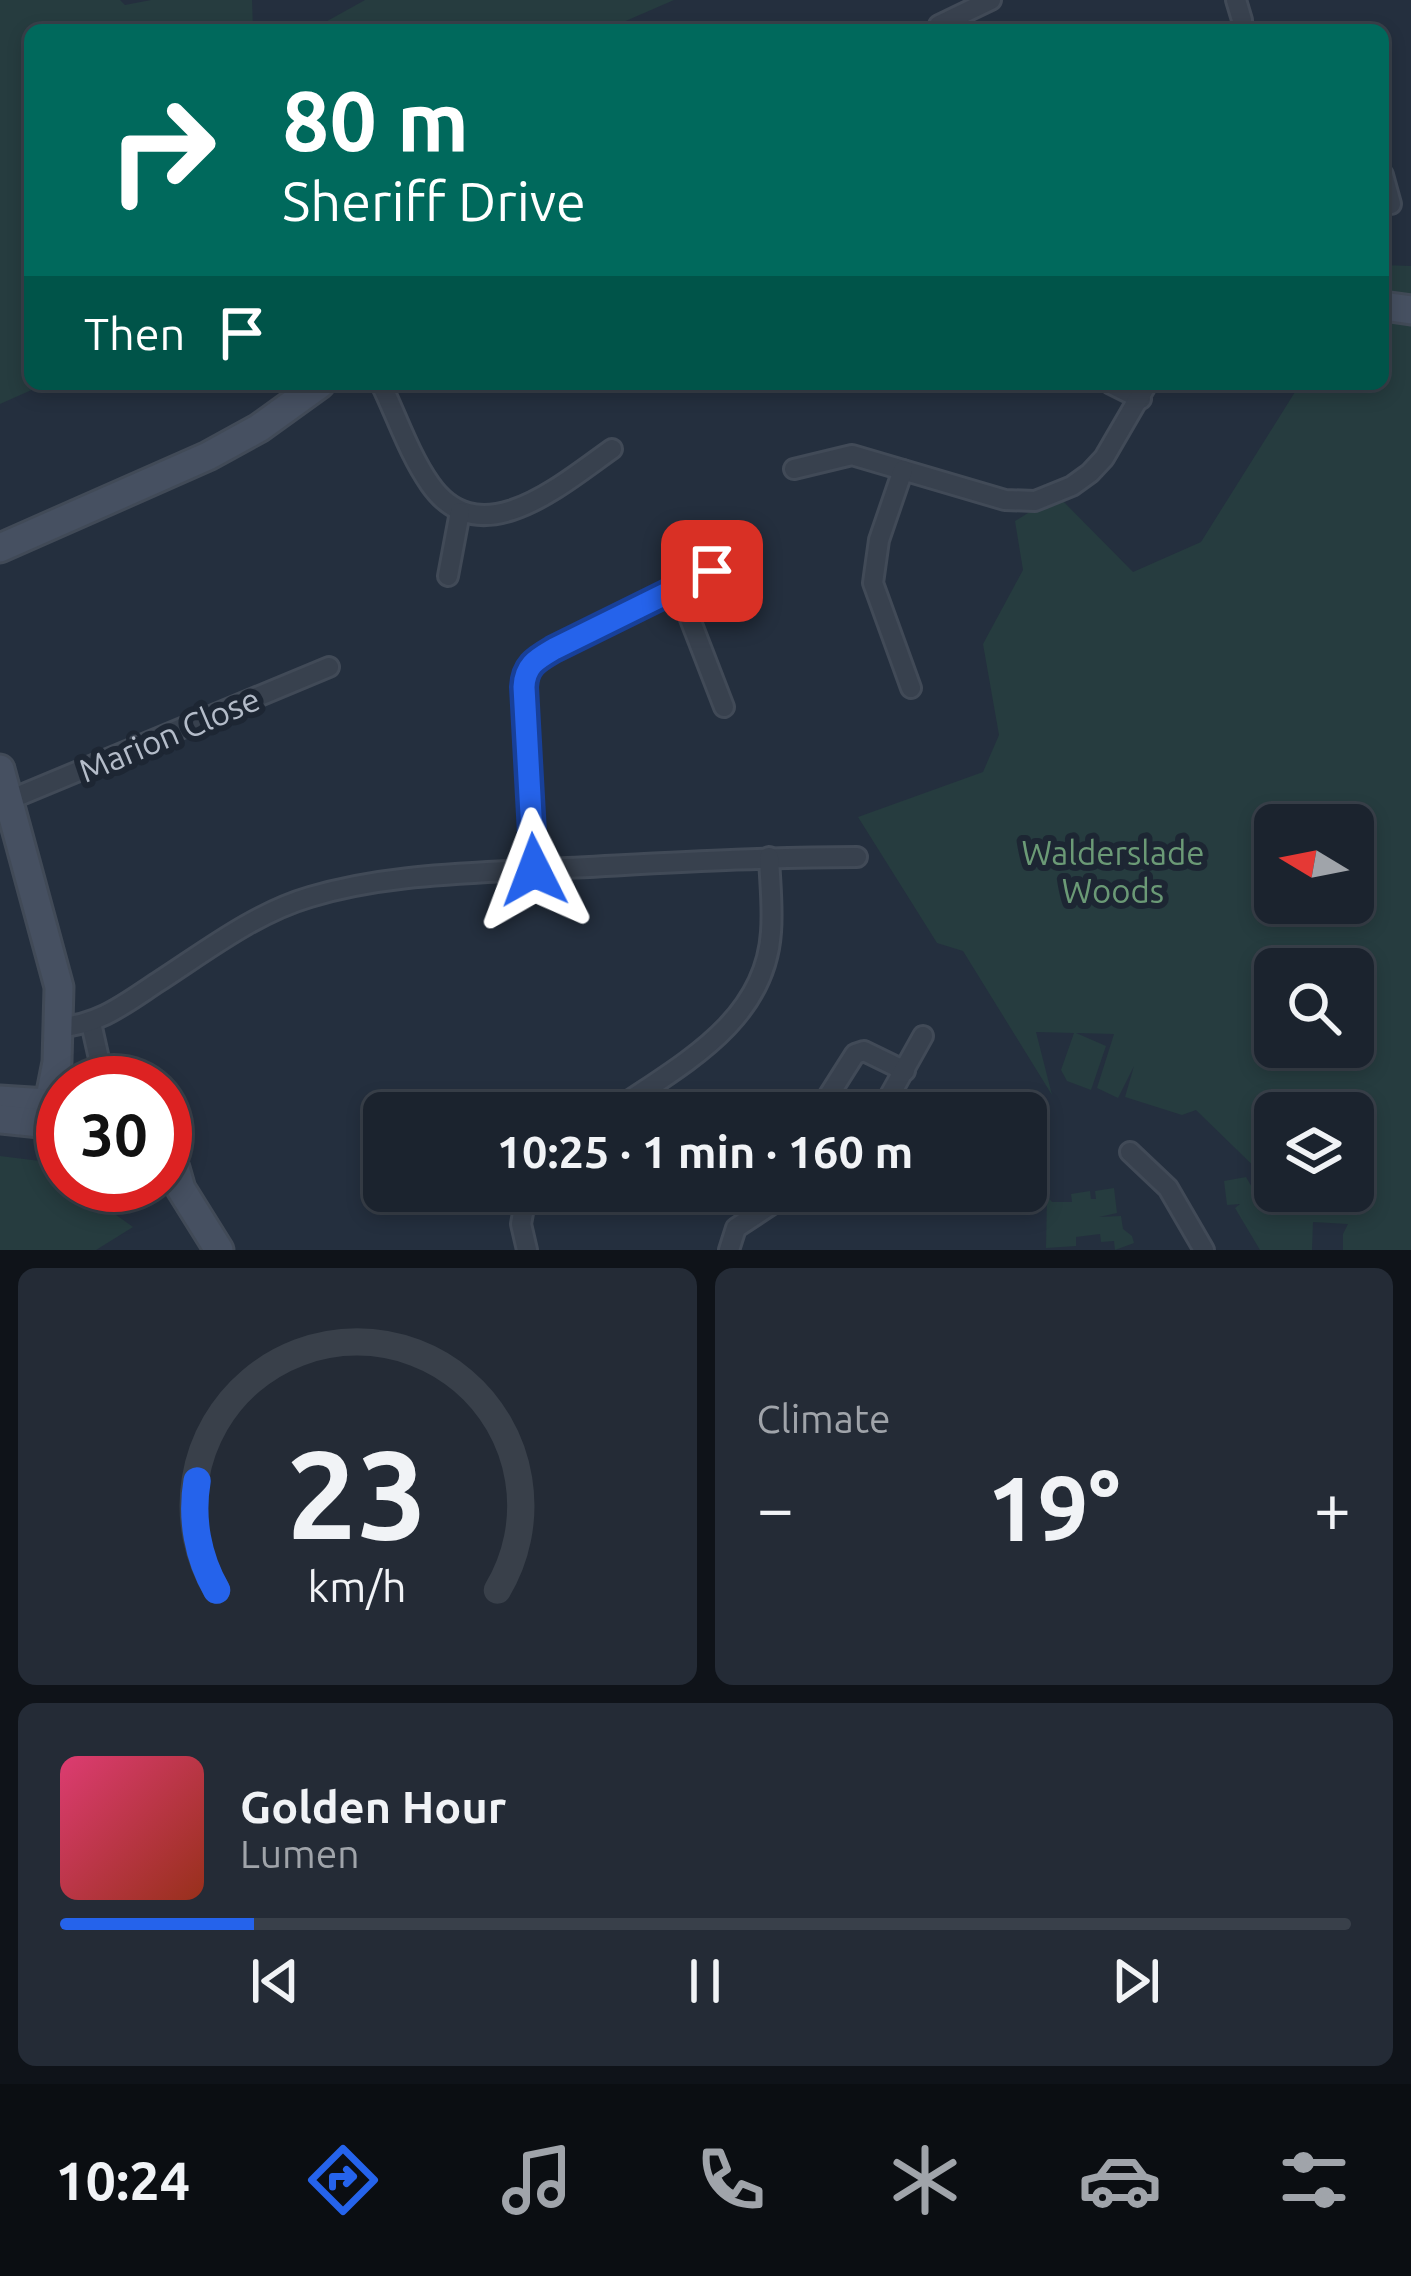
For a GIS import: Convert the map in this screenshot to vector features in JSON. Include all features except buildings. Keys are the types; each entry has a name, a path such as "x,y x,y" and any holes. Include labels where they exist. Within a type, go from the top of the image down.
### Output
{"street":[{"path":"942,24 991,0"},
{"path":"1389,197 1391,204"},
{"path":"0,548 208,456 312,390"},
{"path":"384,390 428,482 460,512 500,516 539,498 612,449"},
{"path":"794,469 852,455 1005,500 1035,501 1090,473 1144,391"},
{"path":"903,470 873,562 873,583 911,688"},
{"path":"448,576 460,512"},
{"path":"534,870 524,687 527,669 554,649 712,571"},
{"path":"678,588 724,707"},
{"name":"Marion Close","path":"9,800 329,667"},
{"path":"0,769 56,968 58,1056"},
{"path":"641,1092 711,1044 745,1008 762,973 771,935 769,857"},
{"path":"60,1027 91,1023 257,920 305,898 387,879 769,857 857,857"},
{"path":"91,1023 98,1056"},
{"path":"892,1092 923,1036"},
{"path":"831,1092 855,1054 864,1051 904,1071"},
{"path":"0,1100 36,1109"},
{"path":"0,1119 36,1116"},
{"path":"1130,1152 1168,1188 1200,1249"},
{"path":"192,1211 219,1250"},
{"path":"523,1212 527,1250"},
{"path":"730,1250 736,1228 760,1212"}],"green space":[{"path":"0,0 120,0 125,5 151,0 252,0 253,24 24,24 24,390 32,390 0,404"},
{"path":"365,0 674,0 619,24 322,24"},
{"name":"Walderslade Woods","path":"1389,265 1411,266 1411,1250 1343,1250 1348,1224 1313,1222 1312,1250 1260,1250 1235,1208 1240,1204 1227,1205 1224,1181 1246,1177 1254,1191 1254,1212 1374,1212 1374,1092 1254,1092 1254,1166 1196,1110 1182,1115 1125,1097 1134,1066 1118,1098 1097,1088 1114,1034 1076,1033 1106,1046 1091,1090 1067,1081 1061,1070 1074,1033 1036,1032 1052,1095 963,951 937,943 858,817 983,772 999,735 983,644 1023,570 1015,521 1057,495 1133,572 1201,542 1296,390 1389,390"},
{"path":"0,1156 36,1160 36,1212 112,1212 133,1227 96,1250 0,1250"},
{"path":"1114,1188 1117,1213 1099,1217 1121,1216 1123,1229 1134,1243 1115,1250 1114,1241 1101,1242 1100,1234 1076,1237 1076,1246 1046,1248 1047,1196 1052,1202 1072,1202 1071,1194 1090,1191 1091,1199 1096,1199 1095,1191"}],"route":[{"path":"534,870 524,687 527,669 554,649 712,571"}]}
